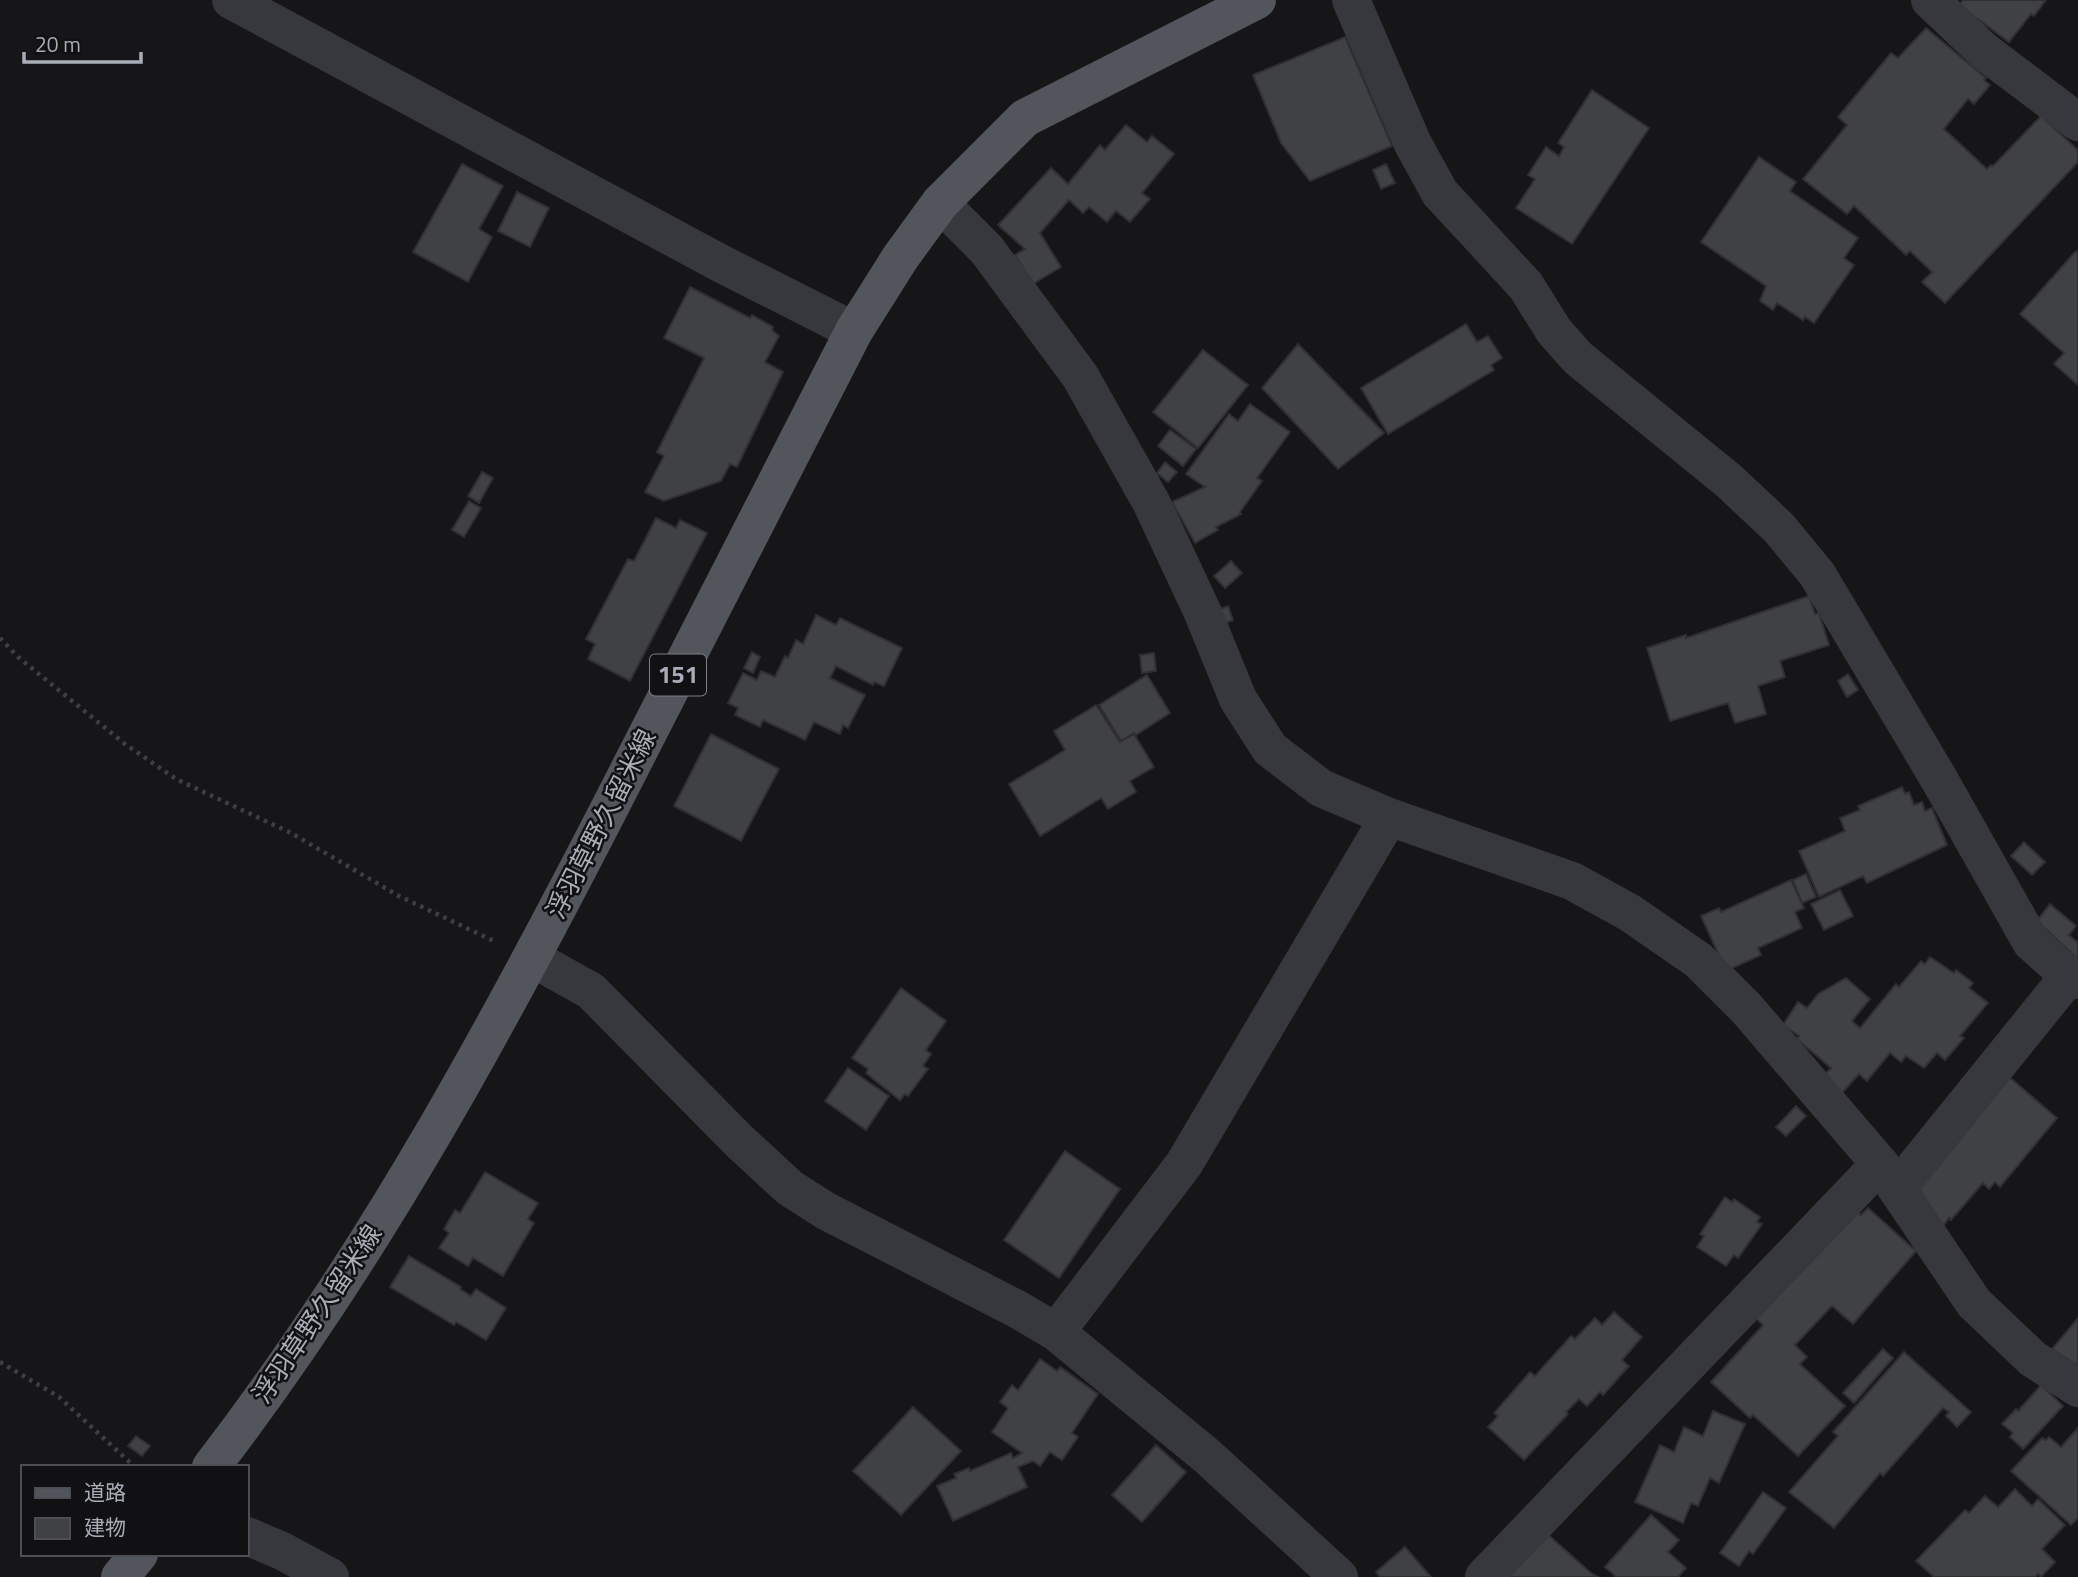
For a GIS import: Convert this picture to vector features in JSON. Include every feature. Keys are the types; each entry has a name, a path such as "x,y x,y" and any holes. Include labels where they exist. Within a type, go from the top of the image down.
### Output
{"main road":[{"name":"浮羽草野久留米線","path":"213,1465 332,1296 410,1175 532,958 854,331 900,258 940,203 1025,118 1257,0"},
{"path":"120,1577 137,1556"}],"street":[{"path":"231,0 720,263 854,331"},
{"path":"1351,0 1413,144 1440,193 1526,286 1554,331 1578,358 1729,481 1779,528 1817,574 1939,779 2031,942 2073,978 1889,1176 1484,1577"},
{"path":"1930,0 1984,51 2078,122"},
{"path":"940,203 987,250 1080,376 1150,502 1203,613 1238,699 1270,749 1321,788 1389,817 1572,881 1630,913 1698,960 1747,1009 1889,1176 1974,1303 2033,1359 2078,1388"},
{"path":"1056,1332 1184,1164 1389,817"},
{"path":"532,958 591,991 739,1141 790,1188 826,1211 1015,1308 1056,1332 1207,1455 1339,1577"},
{"path":"248,1536 330,1577"}],"path":[{"path":"0,638 18,657 125,744 176,779 291,833 399,896 532,958"},
{"path":"0,1362 59,1397 133,1465"}],"building":[{"path":"1963,0 2046,0 2009,42 1959,5"},
{"path":"1926,28 1986,78 1984,80 1990,85 1974,104 1968,99 1944,129 1987,169 2041,116 2078,150 2078,162 1945,303 1922,282 1932,272 1910,251 1906,255 1854,206 1847,214 1803,179 1847,125 1838,117 1891,53 1898,58"},
{"path":"1345,37 1392,146 1310,181 1281,143 1253,75"},
{"path":"1592,90 1649,128 1572,244 1516,208 1535,179 1528,175 1546,147 1559,156 1564,147 1558,143"},
{"path":"1126,125 1147,142 1152,136 1174,154 1142,193 1150,199 1130,222 1116,211 1107,222 1089,207 1083,213 1069,200 1040,233 1061,267 1033,284 1015,255 1025,249 998,225 1051,168 1068,184 1100,145 1105,150"},
{"path":"1759,157 1796,182 1790,191 1858,238 1844,258 1854,265 1814,323 1805,317 1803,320 1777,303 1773,310 1760,301 1766,286 1701,242"},
{"path":"462,164 503,186 479,229 492,237 468,282 413,252"},
{"path":"1386,164 1395,183 1381,189 1373,170"},
{"path":"517,192 549,208 530,247 498,231"},
{"path":"2078,251 2078,385 2054,364 2064,353 2020,314"},
{"path":"690,287 773,327 772,330 779,336 765,362 783,372 737,467 730,464 721,481 664,501 645,492 664,456 657,452 704,358 664,338"},
{"path":"1466,324 1477,342 1488,336 1502,358 1491,365 1494,370 1388,434 1361,388"},
{"path":"1298,344 1384,433 1338,469 1262,388"},
{"path":"1203,350 1248,385 1198,448 1153,412"},
{"path":"1250,404 1290,432 1257,478 1262,481 1241,514 1216,527 1218,530 1195,543 1172,502 1205,487 1186,474 1229,414 1238,421"},
{"path":"1170,430 1196,449 1183,466 1158,446"},
{"path":"1165,462 1177,472 1168,482 1157,473"},
{"path":"482,472 493,478 479,503 468,496"},
{"path":"469,501 481,508 464,537 452,530"},
{"path":"656,518 676,528 680,520 707,533 630,681 588,659 595,644 586,639 628,559 634,561"},
{"path":"1231,561 1242,573 1225,588 1214,576"},
{"path":"1809,596 1815,614 1819,613 1829,645 1780,661 1785,677 1758,686 1766,714 1735,723 1728,703 1670,721 1647,648 1686,635 1686,638"},
{"path":"1228,606 1233,620 1223,624 1218,610"},
{"path":"816,615 836,625 840,618 902,648 884,686 874,682 873,685 836,666 830,678 865,695 848,728 843,725 840,734 814,722 805,740 763,720 760,727 735,715 738,708 728,703 743,673 757,680 761,671 775,677 796,640 803,644"},
{"path":"752,652 760,657 753,673 744,668"},
{"path":"1154,653 1156,671 1142,673 1140,655"},
{"path":"1848,674 1858,690 1847,697 1838,681"},
{"path":"1147,675 1170,713 1136,735 1134,733 1121,741 1099,705"},
{"path":"1096,705 1120,742 1134,734 1154,767 1130,781 1136,792 1108,809 1101,798 1040,836 1009,784 1065,750 1054,731"},
{"path":"711,734 779,769 741,841 674,806"},
{"path":"1902,787 1905,794 1909,792 1914,805 1922,802 1925,811 1932,808 1947,845 1867,883 1863,876 1819,897 1799,851 1845,831 1840,818 1860,810 1858,806"},
{"path":"2024,842 2045,862 2032,875 2011,856"},
{"path":"1806,874 1816,897 1802,903 1793,880"},
{"path":"1791,880 1804,908 1795,912 1802,928 1758,948 1761,955 1726,971 1701,916 1719,908 1721,912"},
{"path":"1840,890 1853,916 1824,930 1811,904"},
{"path":"2050,904 2076,926 2069,935 2078,941 2078,959 2037,921"},
{"path":"1930,957 1954,973 1956,970 1973,983 1969,988 1988,1003 1960,1036 1964,1038 1945,1060 1937,1053 1924,1068 1906,1056 1901,1062 1890,1053 1867,1081 1859,1074 1842,1093 1824,1075 1831,1068 1797,1039 1799,1036 1783,1025 1798,1002 1807,1008 1818,994 1846,978 1870,999 1852,1021 1860,1028 1896,984 1899,987 1921,961 1925,964"},
{"path":"901,988 946,1021 926,1050 931,1054 923,1066 928,1069 908,1096 905,1094 900,1100 866,1073 868,1069 852,1058"},
{"path":"848,1068 889,1096 866,1130 825,1101"},
{"path":"2008,1076 2057,1118 2000,1187 1995,1182 1989,1189 1983,1183 1940,1230 1917,1184"},
{"path":"1796,1106 1806,1116 1786,1136 1776,1127"},
{"path":"1065,1151 1120,1189 1059,1278 1004,1240"},
{"path":"485,1172 538,1203 528,1219 534,1223 503,1276 473,1258 468,1266 439,1248 449,1233 444,1229 455,1210 460,1213"},
{"path":"1725,1197 1732,1202 1734,1199 1760,1217 1757,1222 1762,1224 1738,1258 1734,1255 1726,1266 1697,1247 1704,1236 1700,1234"},
{"path":"1854,1208 1861,1215 1868,1208 1916,1251 1853,1324 1832,1306 1795,1345 1807,1357 1800,1364 1845,1406 1798,1456 1753,1415 1750,1418 1711,1382 1763,1325 1751,1314"},
{"path":"409,1256 461,1287 460,1289 471,1296 476,1289 506,1308 486,1340 456,1322 454,1325 390,1287"},
{"path":"1614,1312 1642,1337 1622,1360 1629,1366 1603,1395 1600,1392 1587,1406 1579,1399 1524,1460 1488,1427 1498,1416 1494,1413 1530,1372 1535,1376 1571,1336 1575,1339 1595,1318 1602,1325"},
{"path":"2078,1318 2078,1366 2052,1349"},
{"path":"1883,1349 1893,1358 1854,1403 1843,1393"},
{"path":"1904,1352 1971,1412 1957,1427 1946,1416 1949,1412 1943,1408 1883,1476 1880,1473 1834,1528 1789,1492 1838,1436 1833,1432"},
{"path":"1040,1359 1057,1371 1060,1367 1098,1394 1072,1433 1078,1437 1062,1460 1050,1452 1040,1466 1033,1461 1018,1467 1027,1487 953,1521 937,1486 956,1478 954,1474 969,1468 970,1471 1011,1453 1013,1458 1022,1453 992,1432 1008,1408 1000,1402 1012,1385 1018,1390"},
{"path":"2041,1385 2063,1406 2023,1449 2010,1437 2013,1433 2002,1424 2016,1409 2018,1411"},
{"path":"913,1407 961,1451 901,1515 853,1471"},
{"path":"1713,1411 1745,1424 1719,1483 1710,1478 1698,1506 1691,1503 1683,1523 1635,1502 1660,1445 1674,1452 1684,1427 1703,1436"},
{"path":"2078,1428 2078,1518 2071,1525 2011,1471 2042,1438 2046,1440 2049,1437 2061,1447"},
{"path":"136,1436 150,1446 142,1456 128,1446"},
{"path":"1156,1445 1186,1472 1142,1522 1112,1495"},
{"path":"2015,1489 2032,1506 2038,1499 2065,1525 2042,1549 2055,1562 2041,1577 2038,1574 2035,1577 1934,1577 1916,1561 1965,1510 1969,1513 1985,1496 1998,1507"},
{"path":"1763,1492 1786,1508 1753,1554 1749,1551 1739,1566 1720,1553"},
{"path":"1651,1515 1679,1540 1668,1552 1686,1568 1678,1577 1616,1577 1605,1567"},
{"path":"1545,1532 1591,1573 1598,1577 1500,1577"},
{"path":"1405,1547 1431,1577 1380,1577 1376,1572"}]}
